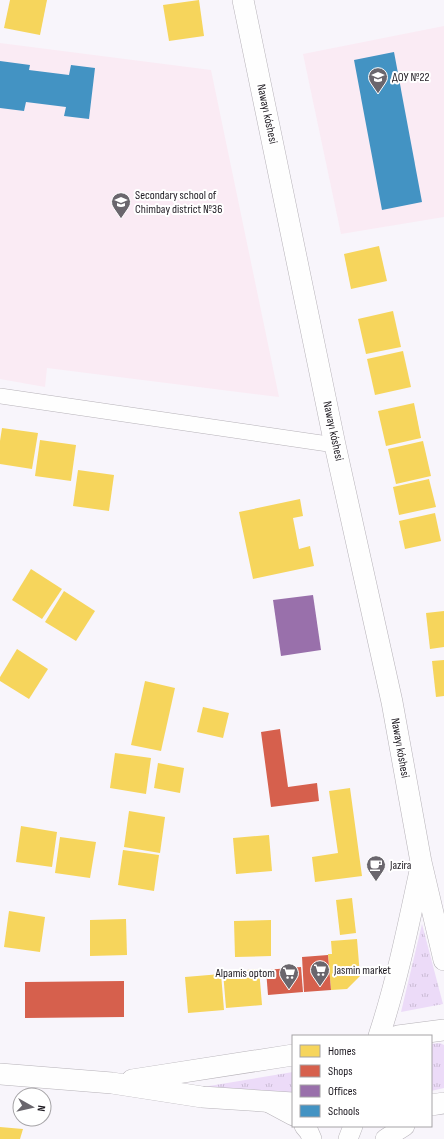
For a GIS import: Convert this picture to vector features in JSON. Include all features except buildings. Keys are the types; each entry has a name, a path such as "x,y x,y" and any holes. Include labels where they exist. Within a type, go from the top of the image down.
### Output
{"main road":[{"name":"Nawayı kóshesi","path":"243,0 335,445 392,702 421,862 444,960"},
{"path":"379,1035 406,941 421,862"},
{"path":"406,1035 444,1030"},
{"path":"112,1083 292,1055"},
{"path":"0,1074 112,1083 202,1097 292,1103"},
{"path":"432,1106 444,1104"}],"street":[{"path":"0,396 335,445"},
{"path":"265,1101 292,1115"},
{"path":"432,1110 444,1104"},
{"path":"305,1127 312,1139"},
{"path":"348,1139 353,1127"},
{"path":"385,1139 403,1127"}],"shaded area":[{"name":"ДОУ №22","path":"444,26 444,217 341,234 303,54"},
{"name":"Secondary school of Chimbay district №36","path":"0,43 211,70 279,397 47,368 45,387 0,379"}],"green space":[{"path":"422,924 443,1004 401,1012"},
{"path":"440,1043 444,1045 444,1088 432,1091 432,1044"},
{"path":"292,1072 292,1095 203,1087"}],"place":[{"name":"ДОУ №22","path":"378,94"},
{"name":"Secondary school of Chimbay district №36","path":"121,219"},
{"name":"Jazira","path":"376,882"},
{"name":"Jasmin market","path":"320,987"},
{"name":"Alpamis optom","path":"289,990"}]}
